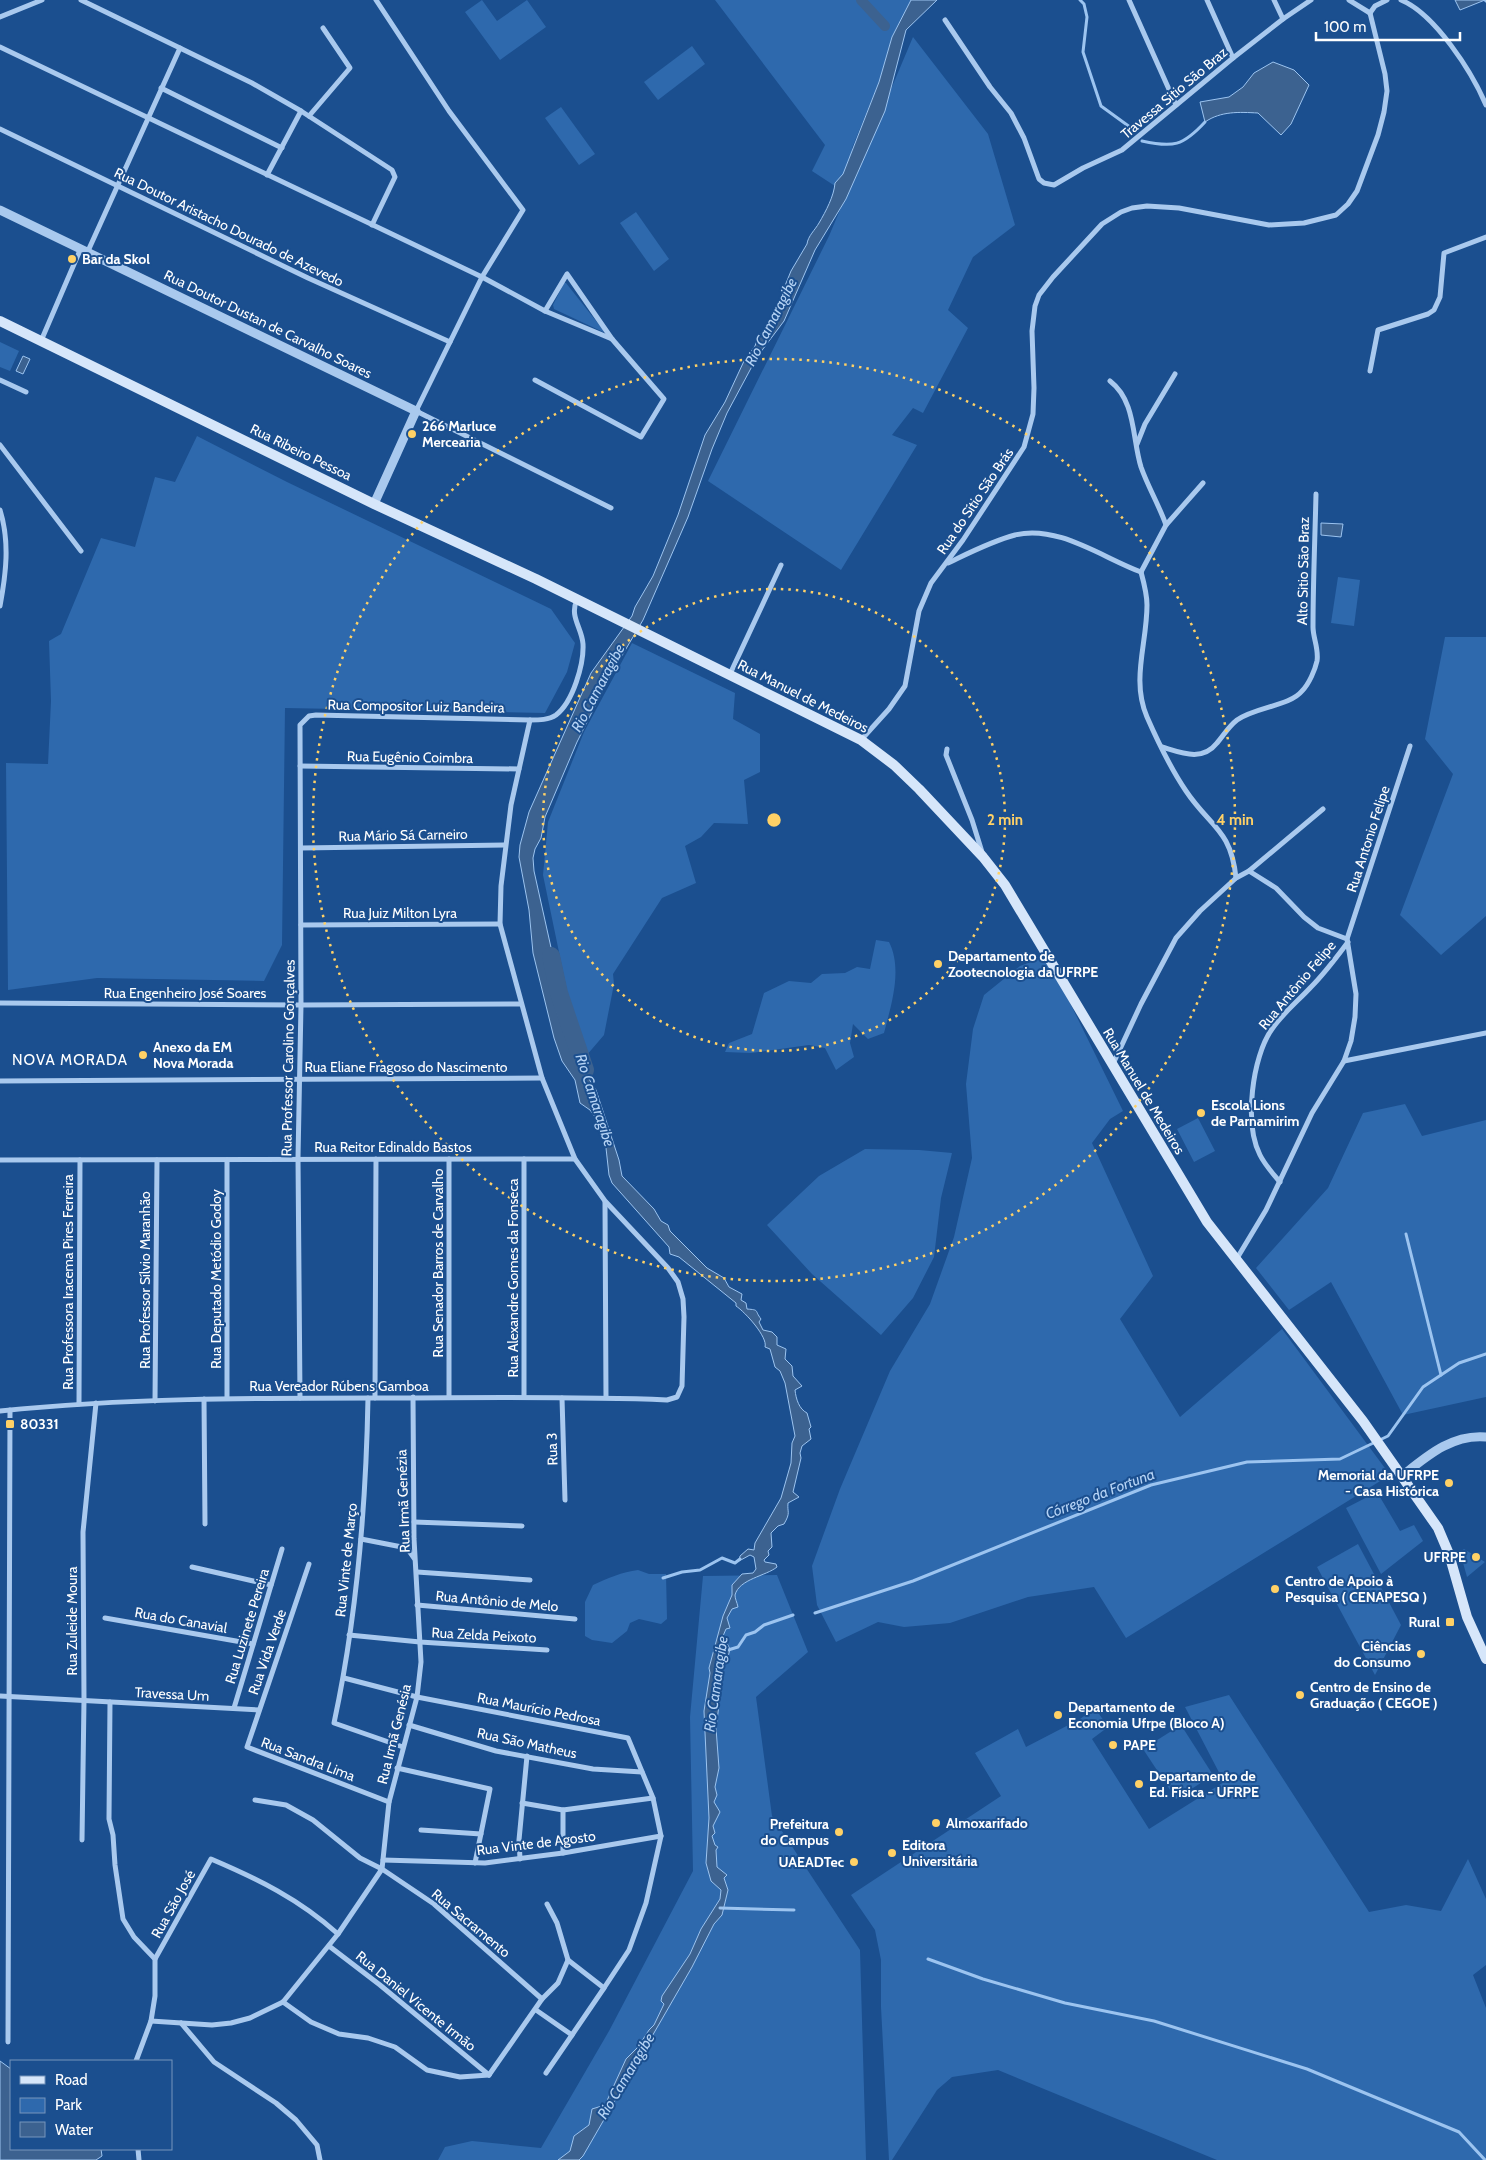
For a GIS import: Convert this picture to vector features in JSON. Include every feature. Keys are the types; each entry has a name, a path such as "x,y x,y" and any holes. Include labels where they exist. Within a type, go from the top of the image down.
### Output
{"main road":[{"name":"Rua Ribeiro Pessoa","path":"0,322 374,504 536,579 590,607"},
{"name":"Rua Manuel de Medeiros","path":"590,607 730,674 861,740 910,780 984,858 1017,904 1189,1193 1236,1261 1295,1333 1382,1448 1438,1528 1449,1554 1467,1617 1486,1659"}],"street":[{"path":"0,17 42,0"},
{"path":"81,0 252,83 309,116 395,173 395,177 372,225"},
{"path":"374,504 416,410 482,278 523,210 449,111 376,0"},
{"path":"1129,0 1176,105"},
{"path":"1208,0 1233,58"},
{"path":"1274,0 1284,19"},
{"name":"Travessa Sitio São Braz","path":"945,20 990,87 1011,113 1024,138 1039,179 1044,183 1054,185 1083,168 1122,150 1233,58 1311,0"},
{"path":"1349,0 1370,13 1375,6 1387,0"},
{"path":"1401,0 1408,3 1439,31 1457,53 1470,71 1486,105"},
{"name":"Rua do Sítio São Brás","path":"861,740 889,709 905,686 919,611 931,583 947,563 1024,447 1030,430 1034,388 1033,318 1039,295 1058,270 1102,224 1120,212 1147,206 1179,208 1269,224 1287,225 1336,215 1348,204 1357,190 1369,162 1384,112 1386,91 1381,55 1370,13"},
{"path":"309,116 350,68 323,28"},
{"path":"0,47 482,278 545,311 612,339"},
{"path":"41,341 118,186 180,48"},
{"path":"162,88 282,148"},
{"path":"267,175 301,112"},
{"name":"Rua Doutor Aristacho Dourado de Azevedo","path":"0,128 308,278 450,342"},
{"name":"Rua Doutor Dustan de Carvalho Soares","path":"0,210 416,410"},
{"path":"1370,370 1378,330 1428,314 1434,310 1440,297 1444,253 1486,237"},
{"path":"535,380 641,437 664,398 612,339 567,274 545,311"},
{"path":"1136,445 1145,424 1175,374"},
{"path":"0,380 26,392"},
{"path":"1110,381 1124,396 1141,466 1166,525"},
{"path":"416,410 611,508"},
{"path":"0,445 81,551"},
{"path":"1203,483 1166,525 1141,572 1147,603 1139,678 1140,698 1147,716 1187,793 1224,834 1232,850 1236,878"},
{"name":"Alto Sitio São Braz","path":"1162,746 1195,756 1204,754 1211,750 1232,724 1242,716 1254,710 1295,698 1303,691 1314,669 1318,654 1313,630 1316,494"},
{"path":"0,510 6,538 6,565 0,606"},
{"path":"947,563 1009,537 1036,532 1053,535 1076,543 1117,563 1141,572"},
{"path":"730,674 781,565"},
{"name":"Rua Compositor Luiz Bandeira","path":"303,720 309,716 316,715 530,720 550,718 557,714 569,698 582,663 583,643 573,614 573,608 577,600"},
{"name":"Rua Professor Carolino Gonçalves","path":"300,1398 298,1158 301,1005 300,725 303,720"},
{"path":"530,720 511,805 505,845 500,924 542,1078 575,1159 605,1201 606,1397"},
{"name":"Rua Antonio Felipe","path":"1347,941 1410,746"},
{"path":"947,749 946,755 972,820 984,858"},
{"name":"Rua Eugênio Coimbra","path":"300,766 519,770"},
{"path":"1113,1064 1141,1004 1176,938 1200,911 1236,878 1250,871 1323,809"},
{"name":"Rua Mário Sá Carneiro","path":"301,848 505,845"},
{"path":"1236,1261 1280,1182 1312,1113 1344,1061 1351,1041 1356,994 1347,941 1318,928 1304,917 1276,888 1250,871"},
{"name":"Rua Juiz Milton Lyra","path":"301,925 500,924"},
{"name":"Rua Antônio Felipe","path":"1280,1182 1260,1154 1254,1138 1252,1119 1254,1081 1258,1055 1271,1030 1311,988 1347,941"},
{"name":"Rua Engenheiro José Soares","path":"0,1003 521,1004"},
{"path":"1344,1061 1486,1033"},
{"name":"Rua Eliane Fragoso do Nascimento","path":"0,1081 542,1078"},
{"path":"375,1398 376,1159"},
{"name":"Rua Senador Barros de Carvalho","path":"449,1159 449,1397"},
{"name":"Rua Alexandre Gomes da Fonseca","path":"524,1159 524,1397"},
{"name":"Rua Reitor Edinaldo Bastos","path":"0,1160 575,1159"},
{"name":"Rua Professora Iracema Pires Ferreira","path":"79,1404 80,1160"},
{"name":"Rua Professor Sílvio Maranhão","path":"155,1401 157,1160"},
{"name":"Rua Deputado Metódio Godoy","path":"227,1160 227,1398"},
{"name":"Rua Vereador Rúbens Gamboa","path":"0,1411 96,1403 227,1398 375,1398 413,1396 606,1397 667,1400 678,1397 682,1386 684,1317 683,1299 678,1282 668,1268 605,1201"},
{"name":"Rua Irmã Genézia","path":"413,1396 417,1605"},
{"name":"Rua Vinte de Março","path":"368,1398 361,1539 344,1678 334,1723 403,1747"},
{"name":"Rua 3","path":"562,1398 565,1500"},
{"path":"204,1399 205,1524"},
{"name":"Rua Zuleide Moura","path":"82,1840 84,1700 83,1532 96,1403"},
{"path":"8,2042 10,1410"},
{"path":"1402,1476 1450,1442 1462,1438 1486,1437"},
{"path":"414,1522 522,1526"},
{"path":"361,1539 407,1548 412,1554 417,1572 530,1580"},
{"name":"Rua Luzinete Pereira","path":"234,1708 282,1549"},
{"name":"Rua Vida Verde","path":"247,1747 309,1564"},
{"path":"192,1567 271,1585"},
{"name":"Rua Antônio de Melo","path":"417,1605 575,1619"},
{"name":"Rua Irmã Genésia","path":"382,1869 390,1802 397,1768 417,1697 420,1642 417,1605"},
{"name":"Rua do Canavial","path":"106,1618 253,1644"},
{"name":"Rua Zelda Peixoto","path":"350,1635 420,1642 547,1650"},
{"name":"Rua Maurício Pedrosa","path":"344,1678 417,1697 628,1738 653,1798 661,1836"},
{"name":"Travessa Um","path":"0,1696 259,1710"},
{"path":"110,1702 110,1820 123,1919 134,1938 155,1959 156,1996 151,2020 136,2060"},
{"name":"Rua São Matheus","path":"409,1725 496,1750 594,1769 642,1772"},
{"name":"Rua Sandra Lima","path":"247,1747 390,1802"},
{"path":"520,1859 522,1803 527,1756"},
{"path":"397,1768 490,1789 475,1863"},
{"path":"522,1803 563,1810 653,1798"},
{"name":"Rua Sacramento","path":"255,1800 286,1805 313,1820 360,1858 382,1869 434,1904 542,2000"},
{"path":"563,1810 563,1853"},
{"path":"420,1830 481,1834"},
{"path":"546,2073 629,1950 646,1903 661,1836"},
{"name":"Rua Vinte de Agosto","path":"383,1860 475,1863 563,1853 661,1836"},
{"name":"Rua São José","path":"155,1959 210,1859 256,1878 313,1912 338,1934"},
{"path":"151,2020 212,2025 231,2023 250,2018 283,2002 338,1934 382,1869"},
{"path":"547,1904 557,1923 568,1960 604,1988"},
{"name":"Rua Daniel Vicente Irmão","path":"329,1946 490,2075"},
{"path":"283,2002 311,2022 339,2034 368,2038 396,2047 427,2070 460,2076 490,2075 542,2000 558,1983 568,1960"},
{"path":"536,2010 572,2035"},
{"path":"181,2022 214,2062 276,2103 296,2120 317,2145 320,2160"}],"green space":[{"path":"482,0 497,21 527,0 546,27 500,60 465,12"},
{"path":"715,0 911,0 892,37 879,82 852,148 847,166 835,186 812,171 825,145"},
{"path":"913,37 988,134 1015,225 973,257 948,310 968,328 923,413 913,408 892,435 917,445 841,570 708,481 829,236"},
{"path":"692,46 705,64 658,100 644,82"},
{"path":"561,107 595,154 579,165 545,118"},
{"path":"636,212 669,259 654,271 620,223"},
{"path":"564,283 566,283 603,332 554,309 553,305"},
{"path":"0,342 19,351 10,371 0,367"},
{"path":"197,436 287,482 551,609 575,643 567,672 545,713 285,708 282,945 264,981 97,978 8,990 6,763 48,764 51,701 49,641 61,634 101,538 135,547 155,477 175,482"},
{"path":"1338,577 1360,580 1354,626 1331,623"},
{"path":"1445,637 1486,637 1486,916 1441,955 1400,915 1453,774 1425,739"},
{"path":"632,643 735,693 733,719 760,734 760,772 744,780 748,824 714,823 701,837 685,846 696,883 662,898 613,974 614,984 604,1035 586,1056 571,1010 543,875 548,822 584,732"},
{"path":"876,940 889,942 893,953 895,976 892,999 884,1033 868,1039 853,1024 850,1043 854,1057 836,1070 825,1048 809,1045 751,1053 725,1052 729,1043 752,1034 764,993 789,981 811,983 822,974 845,973 857,967 870,969"},
{"path":"1047,956 1123,1111 1110,1119 1092,1143 1153,1276 1120,1319 1180,1417 1282,1329 1390,1475 1126,1638 1094,1587 1028,1597 950,1623 904,1627 878,1622 836,1642 817,1605 812,1566 840,1489 890,1371 930,1304 954,1237 972,1158 966,1084 973,1029 984,995 1020,966"},
{"path":"1405,1104 1422,1136 1486,1120 1486,1397 1403,1415 1331,1282 1289,1310 1256,1268 1328,1188 1363,1113"},
{"path":"1198,1118 1215,1151 1194,1162 1177,1129"},
{"path":"865,1149 952,1153 941,1198 934,1257 913,1298 881,1335 812,1274 767,1225 819,1176"},
{"path":"1377,1492 1400,1531 1414,1525 1423,1541 1381,1574 1346,1508"},
{"path":"1358,1544 1401,1625 1375,1675 1317,1567"},
{"path":"1464,1549 1485,1562 1467,1577 1460,1552"},
{"path":"638,1570 649,1574 666,1574 667,1619 661,1624 639,1619 630,1623 627,1631 612,1643 592,1640 585,1636 585,1602 593,1585 626,1572"},
{"path":"777,1575 808,1652 756,1697 772,1816 860,1950 866,2160 438,2160 445,2147 472,2141 541,2148 609,2031 693,1871 690,1717 703,1576"},
{"path":"1229,1695 1369,1912 1406,1905 1441,1911 1468,1859 1486,1899 1486,1965 1473,1975 1486,2008 1486,2160 1217,2160 998,2070 952,2077 937,2090 892,2160 889,2160 881,2007 881,1960 875,1930 851,1895 1001,1796 975,1753 1018,1729 1026,1747 1080,1719 1095,1708 1108,1727 1092,1739 1149,1829 1224,1782 1185,1707"},
{"path":"1181,1725 1213,1775 1176,1799 1143,1749"}],"water":[{"name":"Rio Camaragibe","path":"911,0 937,0 906,30 885,111 846,199 815,250 784,321 757,357 727,413 688,517 643,620 610,676 577,742 545,817 541,838 533,858 534,871 552,952 557,966 555,982 557,1012 566,1036 574,1048 579,1047 589,1079 596,1090 619,1160 622,1176 654,1209 661,1221 668,1225 670,1231 707,1268 724,1278 729,1287 742,1294 741,1300 746,1303 747,1309 756,1311 761,1319 759,1322 763,1330 772,1332 777,1337 777,1345 786,1349 785,1359 792,1366 793,1376 802,1386 795,1390 796,1397 800,1406 807,1413 811,1427 809,1429 811,1439 802,1446 800,1453 801,1458 793,1492 799,1497 788,1503 788,1515 784,1524 778,1526 771,1533 772,1547 768,1551 769,1555 764,1560 765,1562 776,1564 777,1567 747,1581 738,1590 735,1598 738,1607 732,1609 727,1618 730,1628 726,1629 723,1636 730,1649 727,1661 718,1669 722,1682 716,1728 719,1768 715,1787 717,1795 714,1802 720,1812 713,1826 715,1833 712,1836 715,1845 718,1847 716,1850 717,1867 727,1875 724,1878 728,1890 722,1915 714,1924 692,1967 583,2156 579,2160 558,2160 570,2151 574,2136 589,2125 592,2109 605,2105 626,2059 638,2047 654,2025 664,2004 661,2001 662,1996 690,1954 701,1929 720,1899 721,1890 711,1881 706,1863 709,1818 704,1711 710,1673 709,1668 723,1616 732,1595 732,1585 742,1574 753,1573 756,1569 754,1557 750,1555 739,1561 740,1556 748,1549 754,1550 755,1543 781,1498 791,1463 792,1443 795,1436 785,1383 780,1371 775,1367 770,1349 765,1347 760,1331 736,1306 736,1303 679,1257 670,1254 669,1247 612,1183 609,1175 606,1148 596,1118 590,1110 580,1103 575,1080 562,1061 554,1038 533,953 529,910 519,857 520,845 529,812 591,673 632,616 635,607 653,576 678,515 705,435 725,402 744,361 773,315 791,271 827,208 835,183 843,174 879,82 892,37"},
{"path":"1455,0 1485,0 1460,10"},
{"path":"1273,62 1294,70 1309,85 1291,124 1281,135 1258,113 1224,114 1205,122 1200,102 1229,97 1243,87 1254,73"},
{"path":"23,356 30,359 23,374 16,371"},
{"path":"1321,523 1343,524 1341,537 1321,535"},
{"path":"0,2061 10,2068 10,2150 101,2150 102,2156 96,2160 0,2160"}],"waterway":[{"path":"861,0 885,26"},
{"path":"1080,0 1084,4 1087,17 1083,52 1101,106 1134,130"},
{"path":"1142,141 1162,144 1177,143 1190,136 1205,122"},
{"name":"Rio Camaragibe","path":"551,956 559,993 585,1070"},
{"path":"1406,1234 1441,1375"},
{"name":"Córrego da Fortuna","path":"815,1613 913,1581 1151,1485 1247,1462 1340,1459 1388,1436 1423,1387 1459,1363 1486,1354"},
{"path":"663,1578 682,1572 700,1570 722,1558 735,1563 740,1559"},
{"name":"Córrego da Fortuna","path":"728,1650 738,1647 746,1635 755,1632 764,1625 793,1615"},
{"path":"720,1908 794,1910"},
{"path":"928,1959 983,1979 1065,2003 1154,2021 1307,2069 1459,2132 1485,2160"}],"place":[{"name":"Bar da Skol","path":"72,259"},
{"name":"266 Marluce Mercearia","path":"412,434"},
{"name":"Departamento de Zootecnologia da UFRPE","path":"938,964"},
{"name":"Anexo da EM Nova Morada","path":"143,1055"},
{"name":"Escola Lions de Parnamirim","path":"1201,1113"},
{"name":"80331","path":"10,1424"},
{"name":"Memorial da UFRPE - Casa Histórica","path":"1449,1483"},
{"name":"UFRPE","path":"1476,1557"},
{"name":"Centro de Apoio à Pesquisa ( CENAPESQ )","path":"1275,1589"},
{"name":"Rural","path":"1450,1622"},
{"name":"Ciências do Consumo","path":"1421,1654"},
{"name":"Centro de Ensino de Graduação ( CEGOE )","path":"1300,1695"},
{"name":"Departamento de Economia Ufrpe (Bloco A)","path":"1058,1715"},
{"name":"PAPE","path":"1113,1745"},
{"name":"Departamento de Ed. Física - UFRPE","path":"1139,1784"},
{"name":"Almoxarifado","path":"936,1823"},
{"name":"Prefeitura do Campus","path":"839,1832"},
{"name":"Editora Universitária","path":"892,1853"},
{"name":"UAEADTec","path":"854,1862"}],"district":[{"name":"NOVA MORADA","path":"70,1060"}]}
